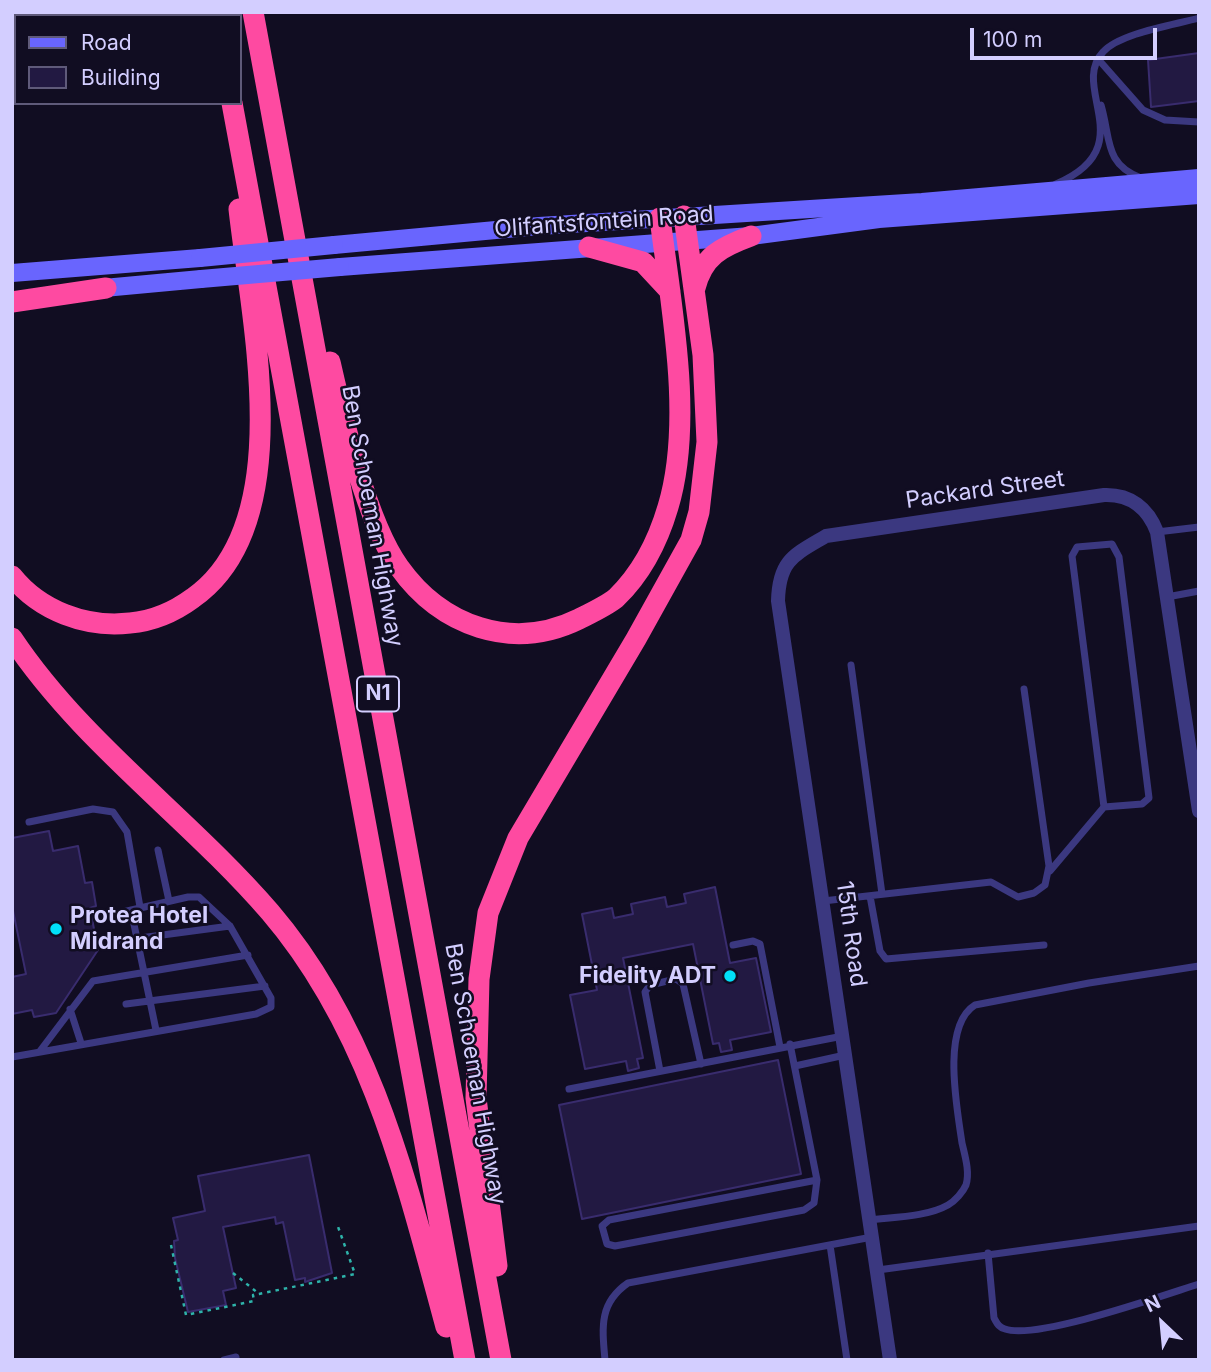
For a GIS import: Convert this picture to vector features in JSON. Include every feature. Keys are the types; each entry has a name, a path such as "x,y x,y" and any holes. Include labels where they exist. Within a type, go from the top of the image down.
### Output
{"highway":[{"path":"254,21 335,383 367,498 397,565 427,599 449,616 472,627 497,633 541,632 567,625 615,599 638,573 656,543 669,505 675,470 678,365 672,293 660,218"},
{"name":"Ben Schoeman Highway","path":"254,21 501,1360"},
{"path":"12,576 23,590 64,615 104,626 136,623 176,610 199,594 210,586 235,554 250,516 259,467 261,408 230,105"},
{"name":"N1","path":"230,105 464,1360"},
{"path":"508,1360 476,1098 479,979 488,913 518,838 636,639 691,540 699,512 707,442 703,355 684,216"},
{"path":"695,292 699,274 709,257 751,236"},
{"path":"589,247 643,262 672,293"},
{"path":"12,302 106,288"},
{"path":"12,638 30,665 77,720 269,910 306,958 338,1008 362,1056 388,1131 454,1360"}],"main road":[{"name":"Olifantsfontein Road","path":"12,273 684,216 1037,192 1199,177"},
{"name":"Olifantsfontein Road","path":"12,296 340,267 751,236 879,219 1199,195"}],"street":[{"name":"Packard Street","path":"826,536 1104,495 1124,497 1146,511 1157,532"},
{"path":"1157,532 1199,811"},
{"name":"15th Road","path":"826,536 796,553 781,572 778,585 890,1360"}],"lane":[{"path":"1149,182 1127,173 1117,164 1096,88 1094,77 1098,60 1116,42 1199,18"},
{"path":"1098,60 1143,110 1165,120 1199,122"},
{"path":"1037,192 1075,175 1095,155 1099,122 1096,88"},
{"path":"1157,532 1199,527"},
{"path":"823,901 991,882 1020,897 1045,885 1050,870 1104,807 1147,802 1149,798 1119,557 1112,544 1077,547 1072,556 1104,807"},
{"path":"1167,597 1199,591"},
{"path":"851,665 882,894"},
{"path":"1024,689 1050,870"},
{"path":"29,822 93,808 113,812 127,832 140,907"},
{"path":"159,850 169,901"},
{"path":"870,896 880,951 886,959 1044,945"},
{"path":"12,1057 264,1012 271,1007 272,1002 265,986 230,926 199,897 114,914"},
{"path":"131,910 156,1030"},
{"path":"110,942 230,926"},
{"path":"733,945 753,940 760,944 780,1046"},
{"path":"40,1051 89,983 144,971 248,956"},
{"path":"868,1220 947,1206 966,1186 968,1174 956,1104 955,1048 956,1032 965,1011 975,1005 1089,983 1199,966"},
{"path":"660,1072 645,992 650,985 676,979 683,984 701,1064"},
{"path":"126,1004 265,986"},
{"path":"71,1009 81,1044"},
{"path":"569,1089 790,1044 843,1036"},
{"path":"790,1044 817,1180 814,1203 804,1210 615,1246 607,1244 602,1226 609,1220 817,1180"},
{"path":"795,1066 845,1055"},
{"path":"878,1270 1199,1226"},
{"path":"605,1360 603,1336 606,1308 614,1293 628,1283 872,1237"},
{"path":"830,1245 848,1360"},
{"path":"988,1253 994,1318 999,1327 1006,1330 1027,1331 1052,1326 1199,1284"},
{"path":"223,1360 236,1357"}],"path":[{"path":"171,1245 186,1315 254,1301 253,1295 355,1275 337,1224"},
{"path":"233,1273 259,1294"}],"building":[{"path":"1199,53 1199,101 1151,107 1148,60"},
{"name":"Protea Hotel Midrand","path":"49,831 53,851 78,846 85,883 92,882 96,906 90,908 98,950 56,1013 34,1017 32,1010 12,1014 12,977 26,974 12,906 12,838"},
{"name":"Fidelity ADT","path":"715,887 730,963 756,958 771,1032 730,1040 732,1050 721,1052 719,1043 713,1044 693,944 623,958 643,1058 637,1059 639,1068 628,1071 626,1061 585,1069 570,995 597,990 582,914 612,908 614,918 633,914 631,904 665,897 667,907 686,903 684,894"},
{"path":"778,1060 801,1174 582,1219 559,1105"},
{"path":"309,1155 332,1273 305,1282 305,1278 295,1280 283,1222 276,1224 275,1217 223,1227 236,1288 223,1291 226,1305 188,1312 175,1258 174,1241 178,1240 173,1218 205,1211 198,1176"}],"place":[{"name":"Protea Hotel Midrand","path":"56,929"},
{"name":"Fidelity ADT","path":"730,976"}]}
